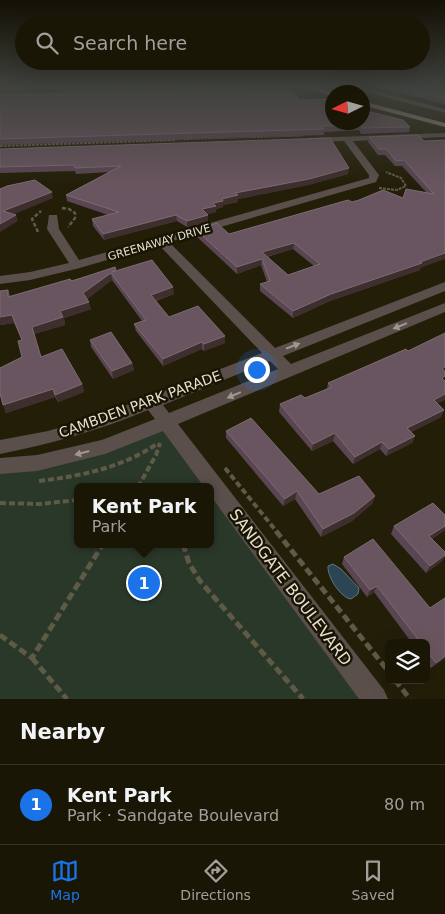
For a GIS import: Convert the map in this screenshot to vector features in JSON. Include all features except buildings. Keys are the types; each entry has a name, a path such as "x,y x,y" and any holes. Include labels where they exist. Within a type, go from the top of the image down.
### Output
{"main road":[{"path":"426,120 445,125"}],"street":[{"path":"303,138 347,139 445,135"},
{"path":"347,139 374,174 374,179 386,182"},
{"name":"GREENAWAY DRIVE","path":"0,280 46,273 76,265 366,183 374,179"},
{"path":"53,217 53,229 76,265"},
{"path":"162,241 289,371"},
{"name":"CAMBDEN PARK PARADE","path":"0,447 67,433 152,403 445,286"},
{"name":"CAMBDEN PARK PARADE","path":"0,466 37,463 82,454 163,433 289,371 445,307"},
{"name":"SANDGATE BOULEVARD","path":"152,403 163,433 203,483"},
{"name":"SANDGATE BOULEVARD","path":"214,497 375,699"}],"path":[{"path":"0,146 303,138"},
{"path":"140,483 156,456 163,433"},
{"path":"224,466 385,667"},
{"path":"0,503 34,506 74,501"},
{"path":"32,658 100,548"},
{"path":"185,548 189,563 200,581 303,699"},
{"path":"0,635 32,658 67,699"},
{"path":"398,684 410,699"}],"green space":[{"path":"166,423 211,483 74,483 74,548 214,548 214,486 375,699 0,699 0,466"}],"water":[{"path":"333,564 341,569 359,588 358,594 351,599 343,595 332,581 328,566"}],"place":[{"name":"Kent Park","path":"144,583"}]}
